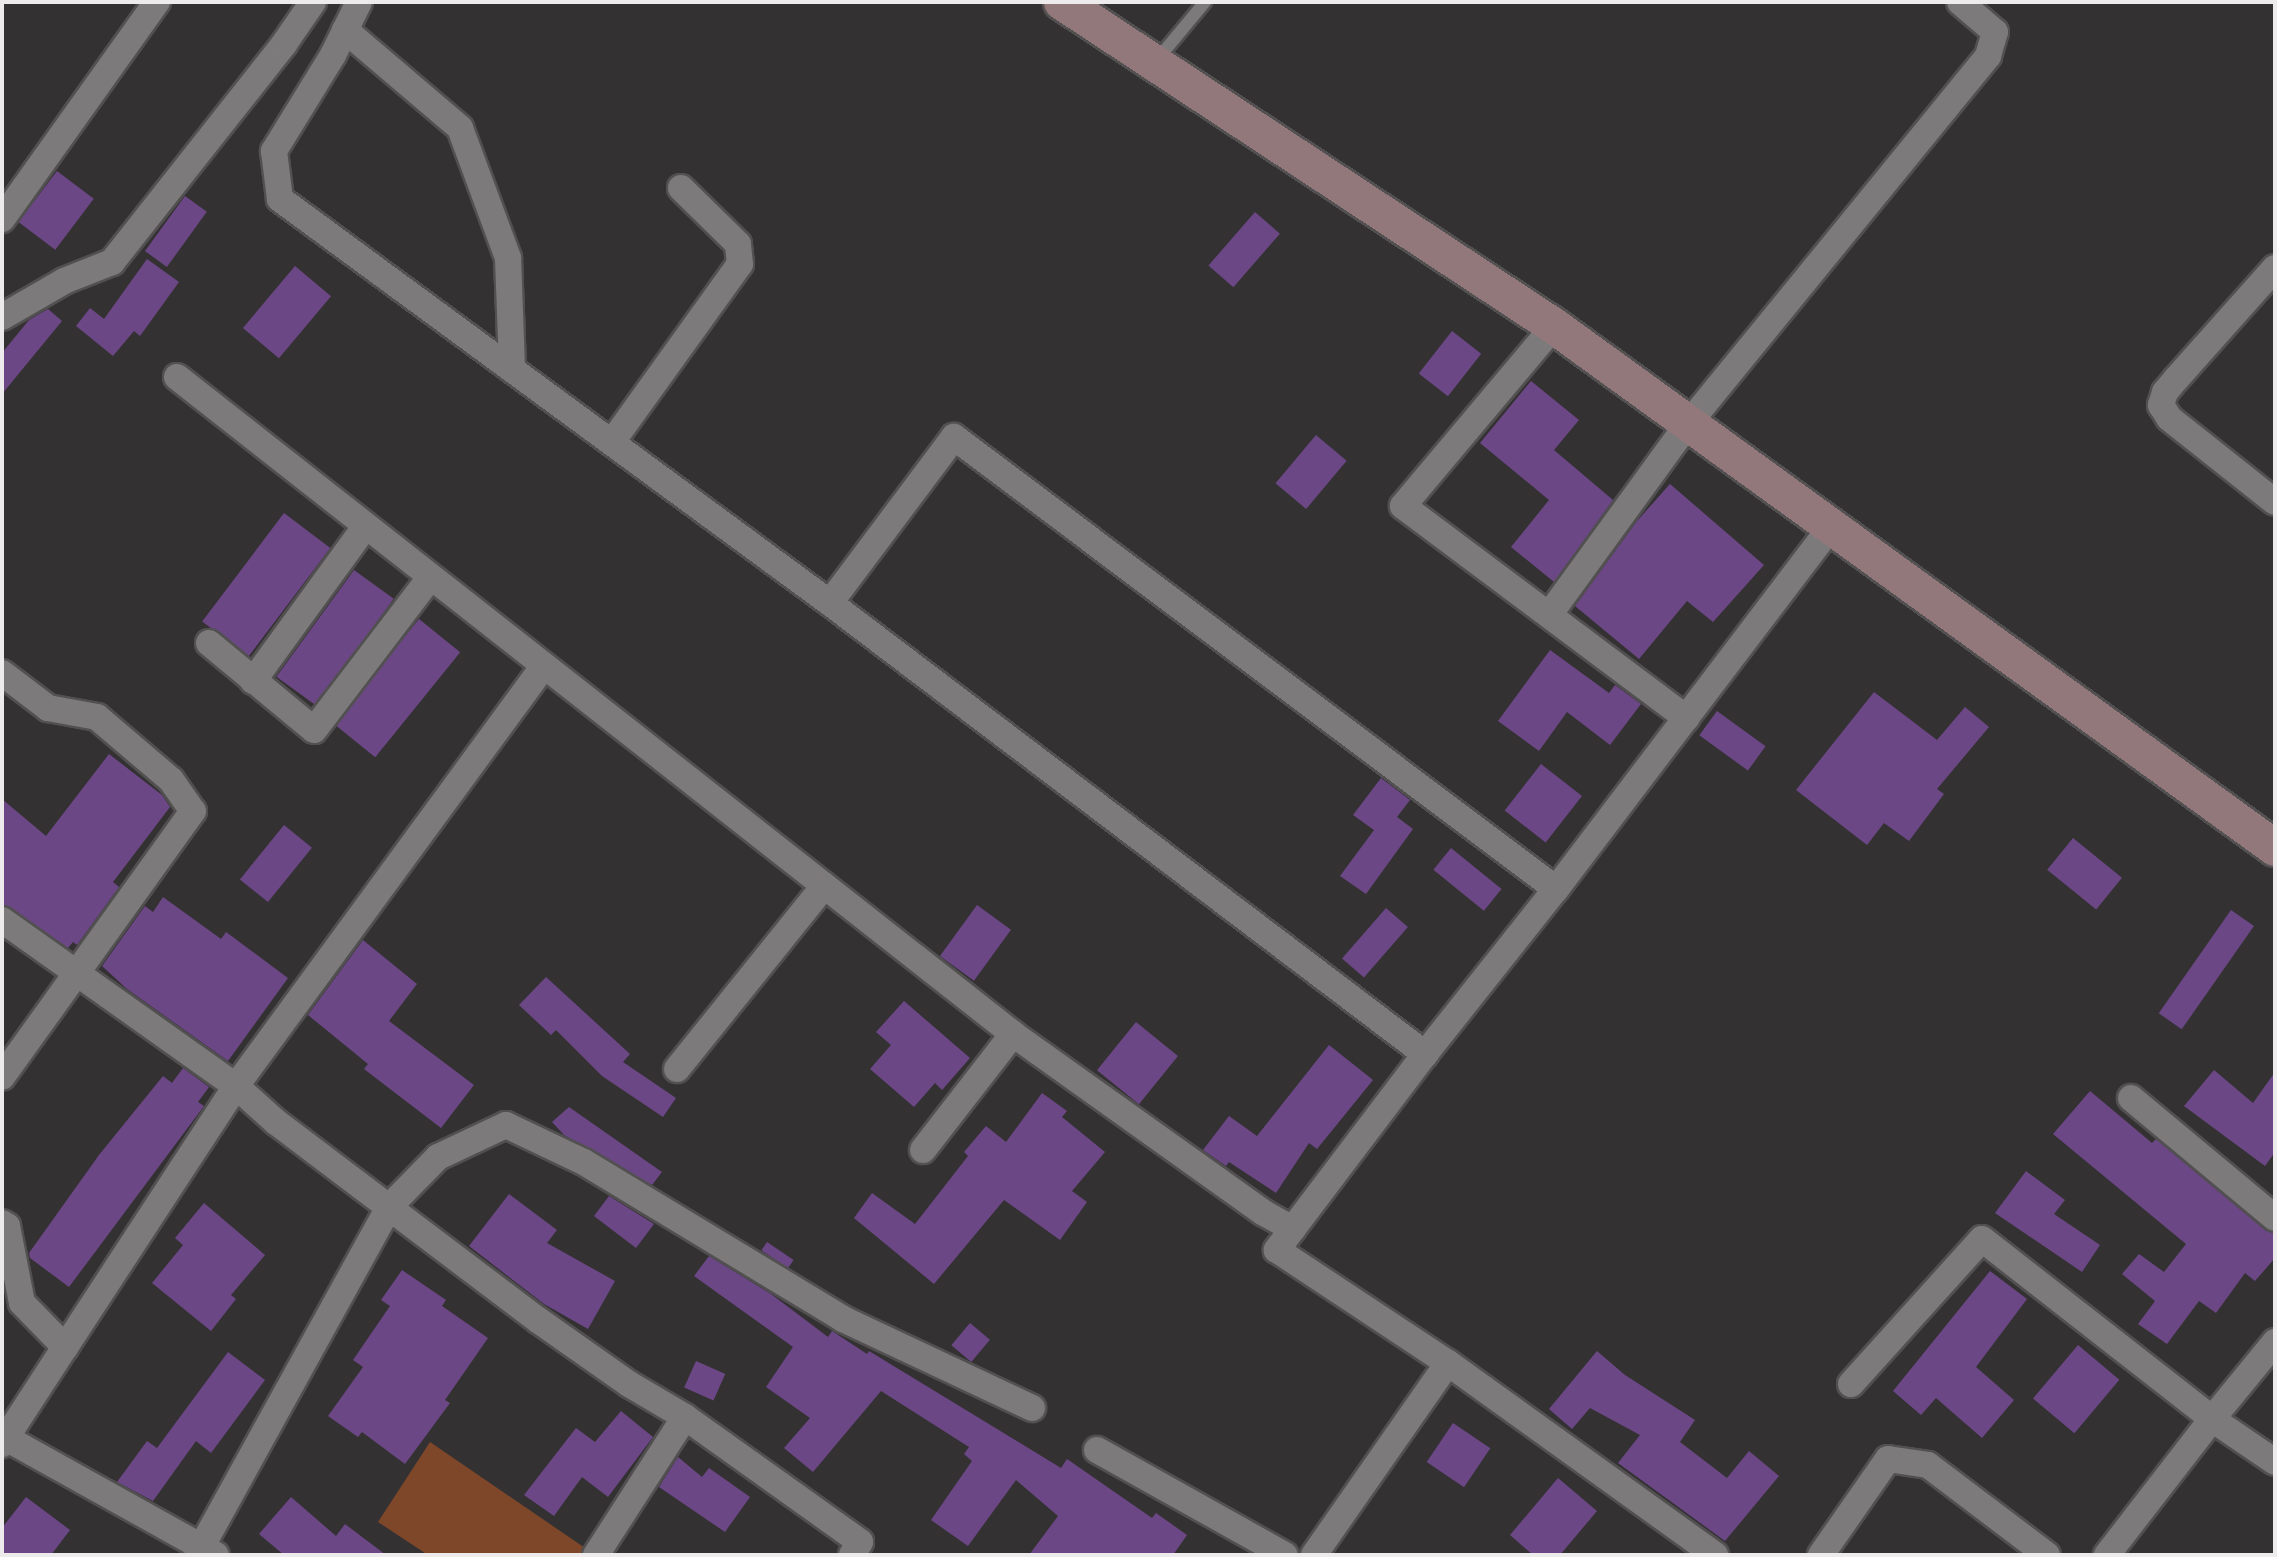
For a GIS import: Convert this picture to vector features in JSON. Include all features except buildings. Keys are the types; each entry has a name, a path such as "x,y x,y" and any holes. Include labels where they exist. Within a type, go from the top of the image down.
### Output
{"street":[{"path":"2,219 157,2"},
{"path":"2,317 64,281 112,262 284,44 313,2"},
{"path":"359,2 274,151 280,199 830,603 1425,1054"},
{"path":"1062,2 1156,61 1554,326 2275,848"},
{"path":"1549,615 1688,424 1988,56 1995,32 1960,2"},
{"path":"345,30 460,128 508,258 512,369"},
{"path":"612,442 740,264 738,244 681,188"},
{"path":"2275,268 2165,392 2161,405 2169,418 2275,502"},
{"path":"1554,326 1403,506 1686,718"},
{"path":"177,377 1013,1034 1264,1213 1293,1229"},
{"path":"830,603 954,437 1556,889"},
{"path":"253,681 365,527"},
{"path":"1715,1555 1448,1363 1277,1250 1830,528"},
{"path":"209,643 314,730 430,578"},
{"path":"543,667 236,1086 4,1441 205,1552 389,1207 438,1157 506,1125 584,1162 730,1254 843,1319 1032,1408"},
{"path":"2,673 48,708 97,717 171,780 193,811 2,1077"},
{"path":"677,1069 824,886"},
{"path":"2,920 236,1086 276,1122 538,1320 629,1384 685,1417 865,1551"},
{"path":"923,1150 1013,1034"},
{"path":"2131,1098 2275,1218"},
{"path":"2,1223 7,1226 22,1303 65,1347"},
{"path":"1851,1384 1982,1239 2212,1419 2275,1462"},
{"path":"2107,1555 2275,1342"},
{"path":"1314,1555 1448,1363"},
{"path":"596,1555 685,1417"},
{"path":"1097,1450 1285,1555"},
{"path":"1821,1555 1888,1459 1928,1465 2047,1555"}],"lane":[{"path":"1156,61 1205,2"}],"shaded area":[{"path":"430,1442 588,1550 585,1555 428,1555 378,1522"}]}
